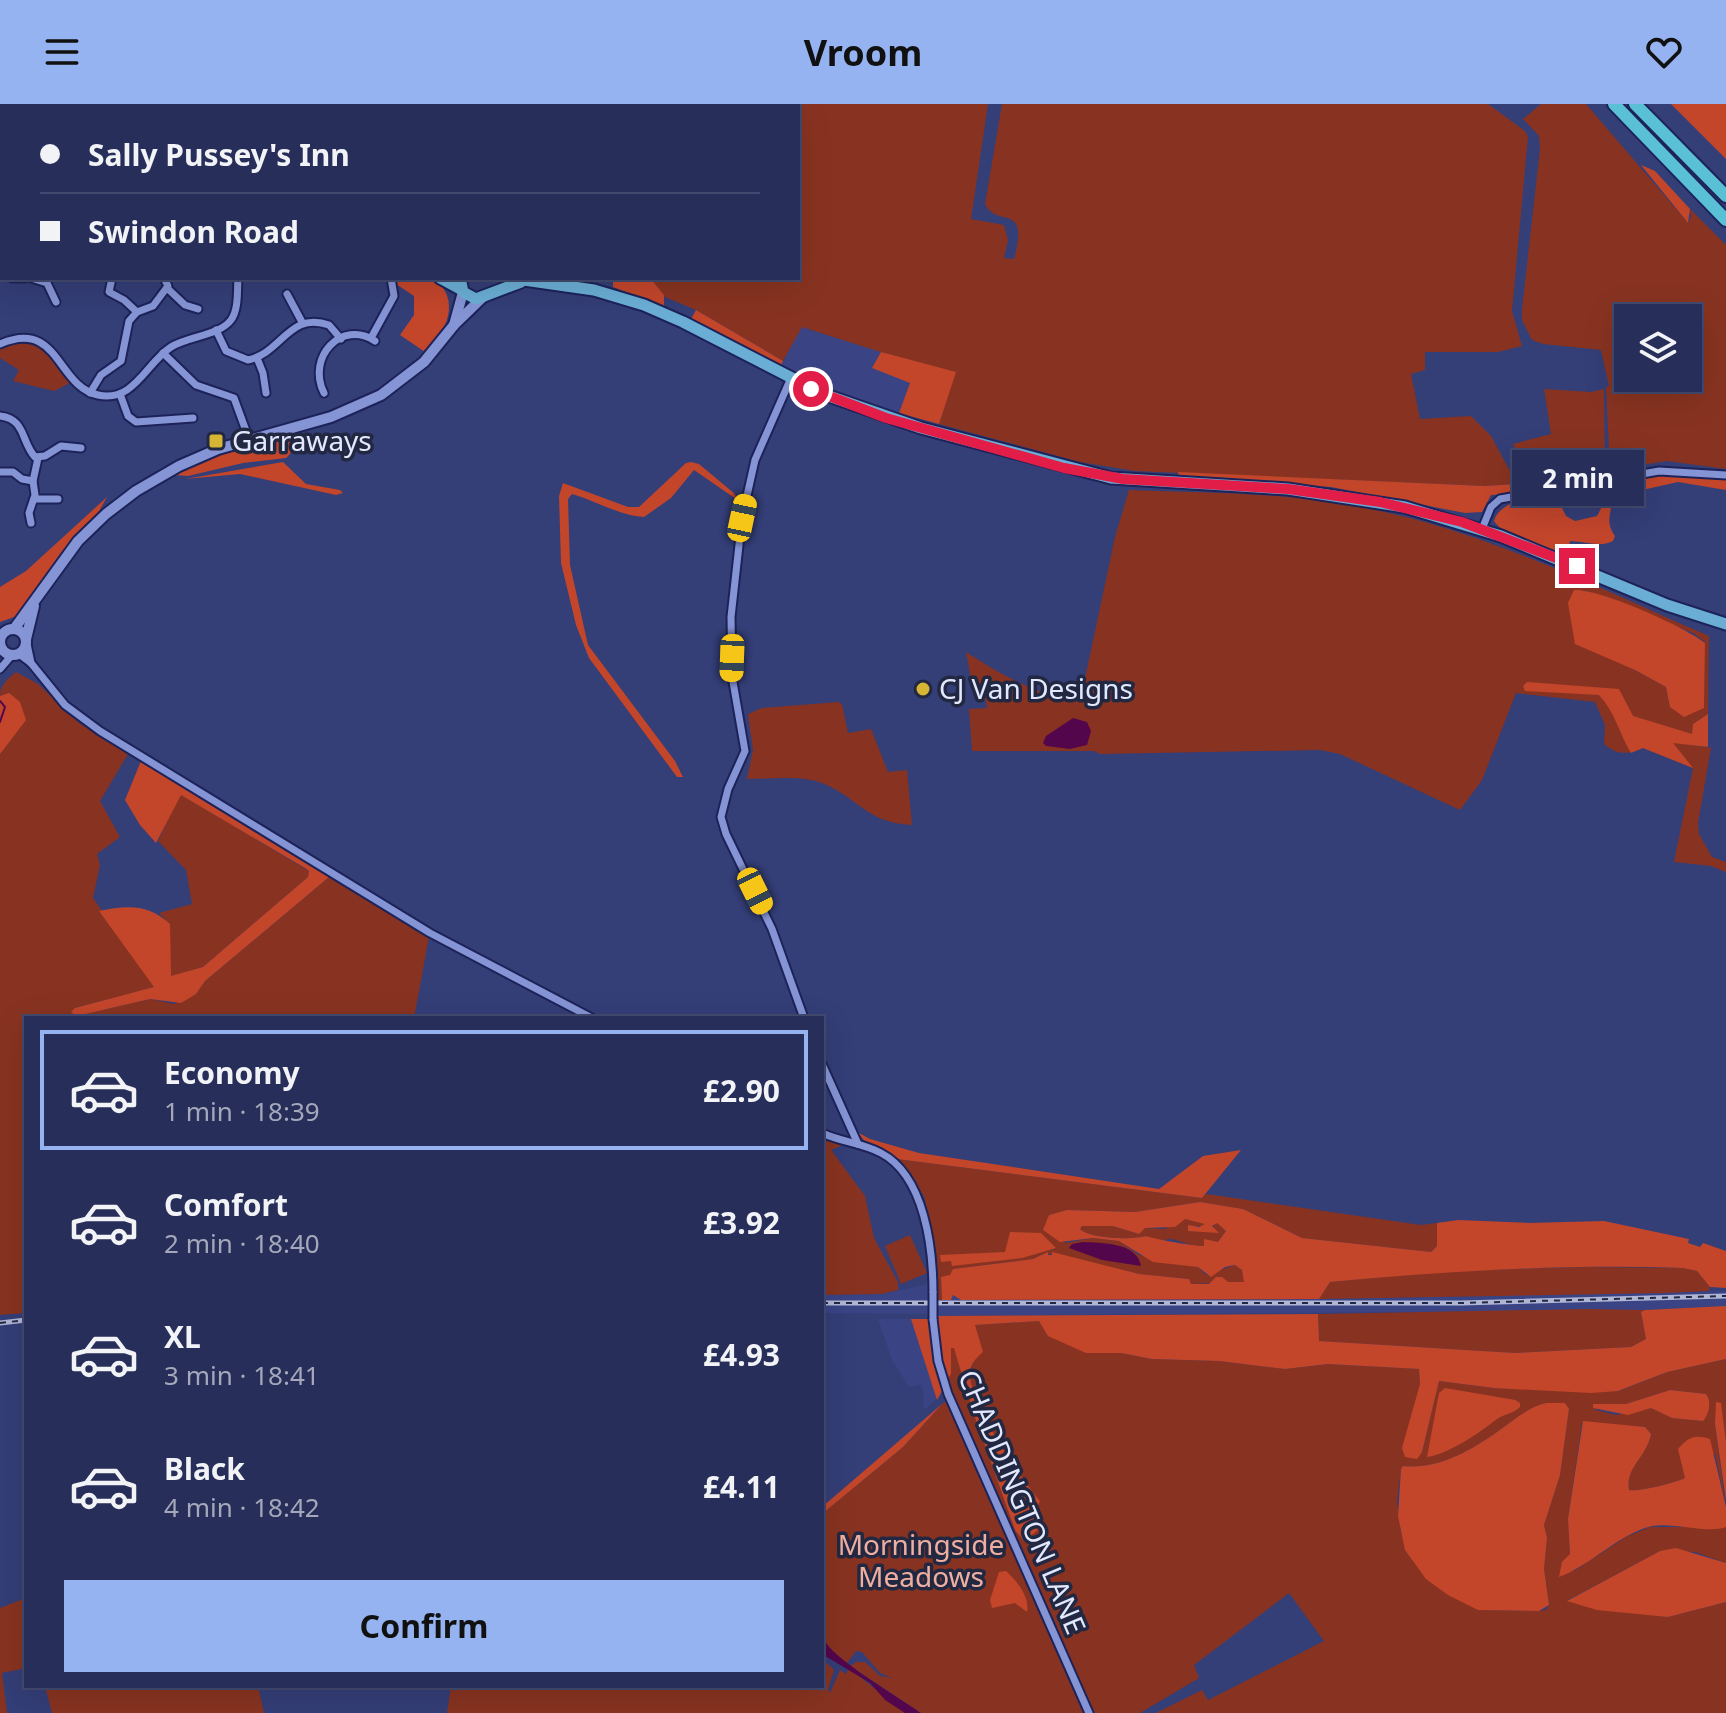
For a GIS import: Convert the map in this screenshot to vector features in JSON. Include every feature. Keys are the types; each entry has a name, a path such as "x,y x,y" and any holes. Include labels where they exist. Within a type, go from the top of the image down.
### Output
{"highway":[{"path":"1614,104 1726,220"},
{"path":"1635,104 1726,196"},
{"path":"1700,195 1726,228"}],"main road":[{"path":"486,295 492,280"},
{"path":"461,286 469,297 486,295 516,280 594,290 644,305 858,408 1074,470 1135,481 1330,493 1405,507 1482,529 1657,601 1726,624"}],"street":[{"path":"36,280 47,283 56,302"},
{"path":"112,280 109,292 137,312"},
{"path":"90,393 101,375 121,361 126,329 137,312 153,306 167,288 165,280"},
{"path":"0,344 19,338 40,342 56,355 74,381 90,393 106,396 120,394 136,383 163,353 177,344 226,325 234,316 238,280"},
{"path":"324,393 318,378 319,360 329,346 341,339 360,336 373,340 394,296 391,280"},
{"path":"454,325 461,286"},
{"path":"167,288 185,305 198,309"},
{"path":"287,294 302,322"},
{"path":"486,295 454,325 424,362 381,395 331,417 249,439 179,466 121,502 73,548 34,605 3,634 0,645 31,663 65,705 100,731 430,933 588,1016"},
{"path":"216,330 230,353 244,359 257,358 302,322 329,325 341,339"},
{"path":"163,353 196,385 234,398 249,439"},
{"path":"257,358 266,393"},
{"path":"791,378 755,460 742,518 731,617 732,676 745,751 728,789 721,817 726,834 772,929 803,1016"},
{"path":"120,394 128,416 136,422 193,418"},
{"path":"0,416 12,419 19,425 30,451 38,458"},
{"path":"38,458 61,446 81,448"},
{"path":"31,523 29,513 34,499 33,481 38,458"},
{"path":"1482,529 1491,507 1500,499 1659,471 1726,475"},
{"path":"0,472 13,472 22,479 33,481"},
{"path":"34,499 58,499"},
{"path":"0,669 26,641 34,605"},
{"path":"8,629 26,641 31,663"},
{"path":"824,1068 858,1144"},
{"name":"CHADDINGTON LANE","path":"824,1134 888,1157 915,1190 931,1252 933,1319 944,1384 1089,1713"}],"shaded area":[{"path":"1671,104 1726,104 1726,159"},
{"path":"1641,165 1655,171 1690,209 1688,223"},
{"path":"397,280 435,280 447,296 449,305 445,325 425,352 400,335 414,315 414,296 396,284"},
{"path":"613,280 652,280 664,295 664,307 613,287"},
{"path":"696,310 783,361 781,366 691,319"},
{"path":"801,327 881,352 872,368 910,382 899,413 860,402 781,366"},
{"path":"881,352 956,372 939,424 899,413 910,383 872,368"},
{"path":"286,433 295,438 286,458 243,463 188,476 174,475 202,460"},
{"path":"283,462 306,484 343,493 336,495 240,474 185,479"},
{"path":"686,463 699,464 735,494 736,499 694,470 671,498 644,517 625,514 572,494 568,499 570,565 588,645 675,761 683,777 677,777 589,658 576,625 561,563 559,496 563,483 628,507 639,507"},
{"path":"1178,472 1484,486 1517,484 1520,490 1512,494 1491,495 1482,512 1465,513 1331,487 1179,476"},
{"path":"1668,474 1726,477 1726,490 1678,482 1620,495 1612,499 1609,522 1615,536 1613,541 1597,544 1570,541 1568,552 1528,542 1507,532 1494,521 1501,510 1513,503 1541,497 1560,504 1566,516 1575,521 1597,516 1615,482"},
{"path":"107,497 98,513 63,550 17,616 0,622 0,587 26,571"},
{"path":"1574,590 1602,595 1641,610 1705,643 1704,708 1684,717 1670,707 1666,687 1575,644 1568,603"},
{"path":"1527,682 1619,689 1633,716 1692,734 1693,724 1708,714 1708,747 1673,743 1693,768 1643,748 1631,753 1609,708 1599,695 1525,691 1523,686"},
{"path":"9,693 20,702 26,720 0,754 0,696"},
{"path":"1073,718 1087,722 1091,731 1087,745 1070,749 1043,743 1046,736"},
{"path":"141,761 329,877 205,981 196,994 181,1003 150,999 77,1016 71,1012 75,1008 154,987 99,911 137,908 154,913 170,924 171,976 203,967 308,877 309,871 305,868 181,795 156,843 140,825 125,800"},
{"path":"857,1132 870,1139 919,1153 1159,1189 1203,1156 1241,1150 1202,1198 897,1159 869,1146"},
{"path":"1200,1202 1243,1209 1302,1238 1431,1252 1437,1246 1437,1223 1458,1220 1529,1223 1604,1221 1689,1239 1688,1243 1700,1247 1703,1243 1726,1251 1726,1288 1710,1287 1697,1271 1683,1268 1595,1267 1462,1272 1330,1282 1319,1299 961,1300 953,1295 951,1300 942,1300 941,1277 950,1275 953,1269 1033,1259 1048,1252 1048,1255 1052,1252 1139,1274 1189,1279 1191,1284 1209,1284 1216,1277 1228,1282 1244,1282 1242,1270 1235,1265 1225,1267 1211,1277 1198,1267 1153,1262 1119,1241 1093,1238 1060,1242 1043,1230 1049,1215 1067,1210 1135,1212","holes":["1185,1219 1205,1224 1199,1227 1188,1225 1188,1231 1219,1233 1212,1226 1217,1223 1226,1231 1218,1242 1204,1239 1204,1246 1200,1246 1146,1236 1112,1238 1080,1229 1082,1226 1113,1226 1139,1234 1145,1228 1175,1227"]},
{"path":"1010,1232 1041,1233 1056,1248 1022,1258 952,1266 951,1261 941,1262 940,1255 1005,1252"},
{"path":"1083,1242 1126,1248 1138,1258 1141,1266 1102,1260 1069,1248 1072,1244"},
{"path":"930,1280 929,1314 824,1313 824,1295 882,1294 925,1285"},
{"path":"1726,1291 1726,1306 1645,1310 938,1316 938,1300 951,1300 952,1295 961,1300 1319,1299"},
{"path":"1726,1306 1726,1359 1667,1372 1618,1391 1591,1393 1494,1388 1439,1381 1422,1452 1417,1459 1405,1457 1402,1448 1420,1384 1419,1369 1328,1364 1285,1369 1219,1361 1152,1359 1121,1353 1086,1353 1048,1336 1039,1321 975,1325 983,1352 970,1370 972,1386 986,1420 1040,1501 1034,1519 1038,1530 1024,1541 1015,1530 954,1348 951,1348 951,1374 948,1378 945,1375 937,1316 1318,1314 1319,1341 1515,1353 1631,1347 1646,1339 1641,1312 1645,1310"},
{"path":"878,1319 911,1319 937,1398 924,1410 923,1390 920,1385 909,1387 892,1360"},
{"path":"911,1319 932,1319 942,1391 937,1400"},
{"path":"1445,1388 1515,1400 1520,1407 1455,1447 1427,1457 1439,1393"},
{"path":"1670,1390 1706,1394 1709,1408 1703,1421 1672,1418 1651,1408 1628,1415 1593,1408 1593,1404 1626,1404"},
{"path":"1716,1402 1721,1403 1726,1442 1726,1500 1715,1424"},
{"path":"1546,1403 1565,1403 1569,1409 1560,1475 1544,1525 1547,1538 1544,1569 1549,1605 1539,1611 1478,1610 1448,1595 1426,1579 1405,1550 1398,1516 1401,1469 1403,1466 1428,1465 1453,1458 1487,1439 1526,1411"},
{"path":"942,1404 903,1447 824,1512 824,1505"},
{"path":"1583,1421 1645,1427 1651,1434 1630,1475 1629,1490 1657,1487 1685,1478 1678,1449 1692,1438 1710,1439 1726,1507 1726,1527 1652,1526 1628,1536 1559,1577 1562,1562 1570,1554 1568,1519"},
{"path":"1676,1548 1726,1563 1726,1602 1668,1617 1597,1610 1567,1601 1660,1551"},
{"path":"1006,1571 1025,1595 1027,1612 1015,1603 992,1608 990,1600 999,1572"},
{"path":"824,1640 851,1666 921,1713 905,1713 885,1700 870,1683 824,1655"}],"green space":[{"path":"800,104 988,104 971,219 1004,225 1008,240 1004,258 1014,259 1018,241 1015,223 990,211 985,204 1002,104 1488,104 1525,131 1528,137 1512,311 1522,346 1498,352 1425,352 1425,370 1411,374 1420,419 1471,416 1491,436 1517,484 1484,486 1135,471 1080,462 939,424 955,372 937,370 802,327 783,361 696,310 665,297 652,280 800,280"},
{"path":"1541,104 1586,104 1688,223 1690,209 1726,245 1726,469 1667,461 1610,470 1606,387 1609,386 1601,350 1532,340 1522,320 1522,309 1539,136 1523,119"},
{"path":"36,340 74,381 54,391 13,381 19,370 0,358 0,344"},
{"path":"1544,389 1591,392 1604,389 1605,470 1534,483 1529,481 1513,444 1551,434"},
{"path":"1129,490 1248,494 1337,503 1411,518 1498,546 1709,636 1708,714 1693,724 1692,745 1711,748 1698,823 1699,834 1712,857 1726,862 1726,872 1711,866 1674,862 1693,768 1643,748 1622,753 1609,748 1604,744 1605,725 1595,702 1516,693 1482,780 1460,810 1340,754 1320,750 1100,754 1094,751 972,751 969,709 987,708 986,700 975,700 966,652 1021,683 1050,695 1080,702 1115,537","holes":["1583,590 1693,633 1705,642 1704,708 1670,707 1666,687 1635,670"]},
{"path":"16,672 38,684 79,723 128,754 100,801 120,837 97,854 100,865 93,898 155,987 75,1008 77,1016 24,1016 24,1313 0,1315 0,755 9,693 0,696 0,692"},
{"path":"842,704 848,733 871,729 888,772 907,770 912,825 873,815 822,783 795,778 747,779 753,750 748,714 762,708"},
{"path":"180,794 309,871 308,877 203,967 170,977 170,925 159,913 192,904 186,870 158,841"},
{"path":"329,877 429,937 414,1016 77,1016 150,999 174,1004 196,994 205,981"},
{"path":"824,1140 843,1145 831,1150 865,1196 874,1238 898,1282 898,1290 882,1294 824,1295"},
{"path":"897,1159 1202,1198 1206,1194 1421,1225 1437,1223 1437,1246 1431,1252 1302,1238 1243,1209 1200,1202 1135,1212 1068,1210 1049,1215 1047,1222 1065,1243 1093,1238 1119,1241 1139,1255 1198,1267 1206,1275 1235,1265 1242,1270 1245,1282 1191,1284 1189,1279 1139,1274 1046,1253 1033,1259 953,1269 951,1276 941,1278 942,1300 938,1300 936,1250 924,1196","holes":["1010,1233 1055,1249 952,1265 952,1261 1006,1252"]},
{"path":"1185,1219 1203,1221 1206,1225 1187,1228 1214,1227 1213,1223 1217,1223 1226,1231 1218,1242 1198,1247 1172,1239 1153,1241 1146,1236 1102,1237 1080,1229 1082,1226 1113,1226 1139,1234 1144,1228 1164,1229"},
{"path":"910,1235 927,1273 901,1284 885,1246"},
{"path":"1683,1268 1697,1271 1710,1287 1709,1291 1666,1293 1319,1299 1330,1282 1444,1271"},
{"path":"1645,1310 1641,1313 1646,1339 1631,1347 1515,1353 1319,1341 1318,1314"},
{"path":"1039,1321 1086,1352 1285,1369 1328,1364 1419,1369 1420,1384 1408,1435 1422,1452 1439,1381 1494,1388 1619,1391 1667,1372 1726,1359 1726,1442 1720,1403 1715,1424 1726,1507 1715,1454 1684,1465 1685,1478 1657,1487 1629,1490 1630,1475 1651,1434 1645,1427 1582,1423 1568,1519 1570,1555 1562,1562 1574,1571 1626,1537 1650,1527 1726,1527 1726,1563 1695,1552 1660,1551 1568,1600 1668,1617 1726,1602 1726,1713 1156,1713 1202,1690 1208,1700 1324,1641 1289,1593 1194,1665 1199,1678 1140,1713 921,1713 850,1666 865,1662 880,1676 892,1678 880,1673 862,1652 856,1651 847,1663 826,1646 824,1512 903,1447 942,1404 953,1397 945,1375 951,1348 955,1348 973,1412 1015,1530 1024,1541 1034,1525 1039,1501 1008,1458 979,1406 970,1375 975,1357 974,1325","holes":["1670,1390 1706,1394 1709,1406 1703,1421 1673,1418 1651,1408 1616,1415 1596,1410 1593,1404 1626,1404","1546,1403 1565,1403 1569,1409 1560,1475 1544,1525 1547,1538 1544,1569 1549,1605 1546,1610 1539,1611 1478,1610 1401,1533 1397,1501 1401,1469 1403,1466 1428,1465 1453,1458 1487,1439 1526,1411"]},
{"path":"24,1599 24,1668 2,1673 7,1713 0,1713 0,1608"},
{"name":"Morningside Meadows","path":"824,1661 834,1670 828,1689 830,1693 840,1670 846,1674 849,1668 905,1713 447,1713 451,1688 824,1688"},
{"path":"46,1688 258,1688 264,1713 52,1713"}],"waterway":[{"path":"0,701 5,707 0,722"}],"railway":[{"path":"824,1303 1461,1303 1726,1296"},
{"path":"0,1323 24,1320"}],"place":[{"name":"Garraways","path":"216,441"},
{"name":"CJ Van Designs","path":"923,689"}],"route":[{"path":"811,389 886,418 1064,468 1123,479 1288,489 1380,502 1462,522 1577,566"}]}
